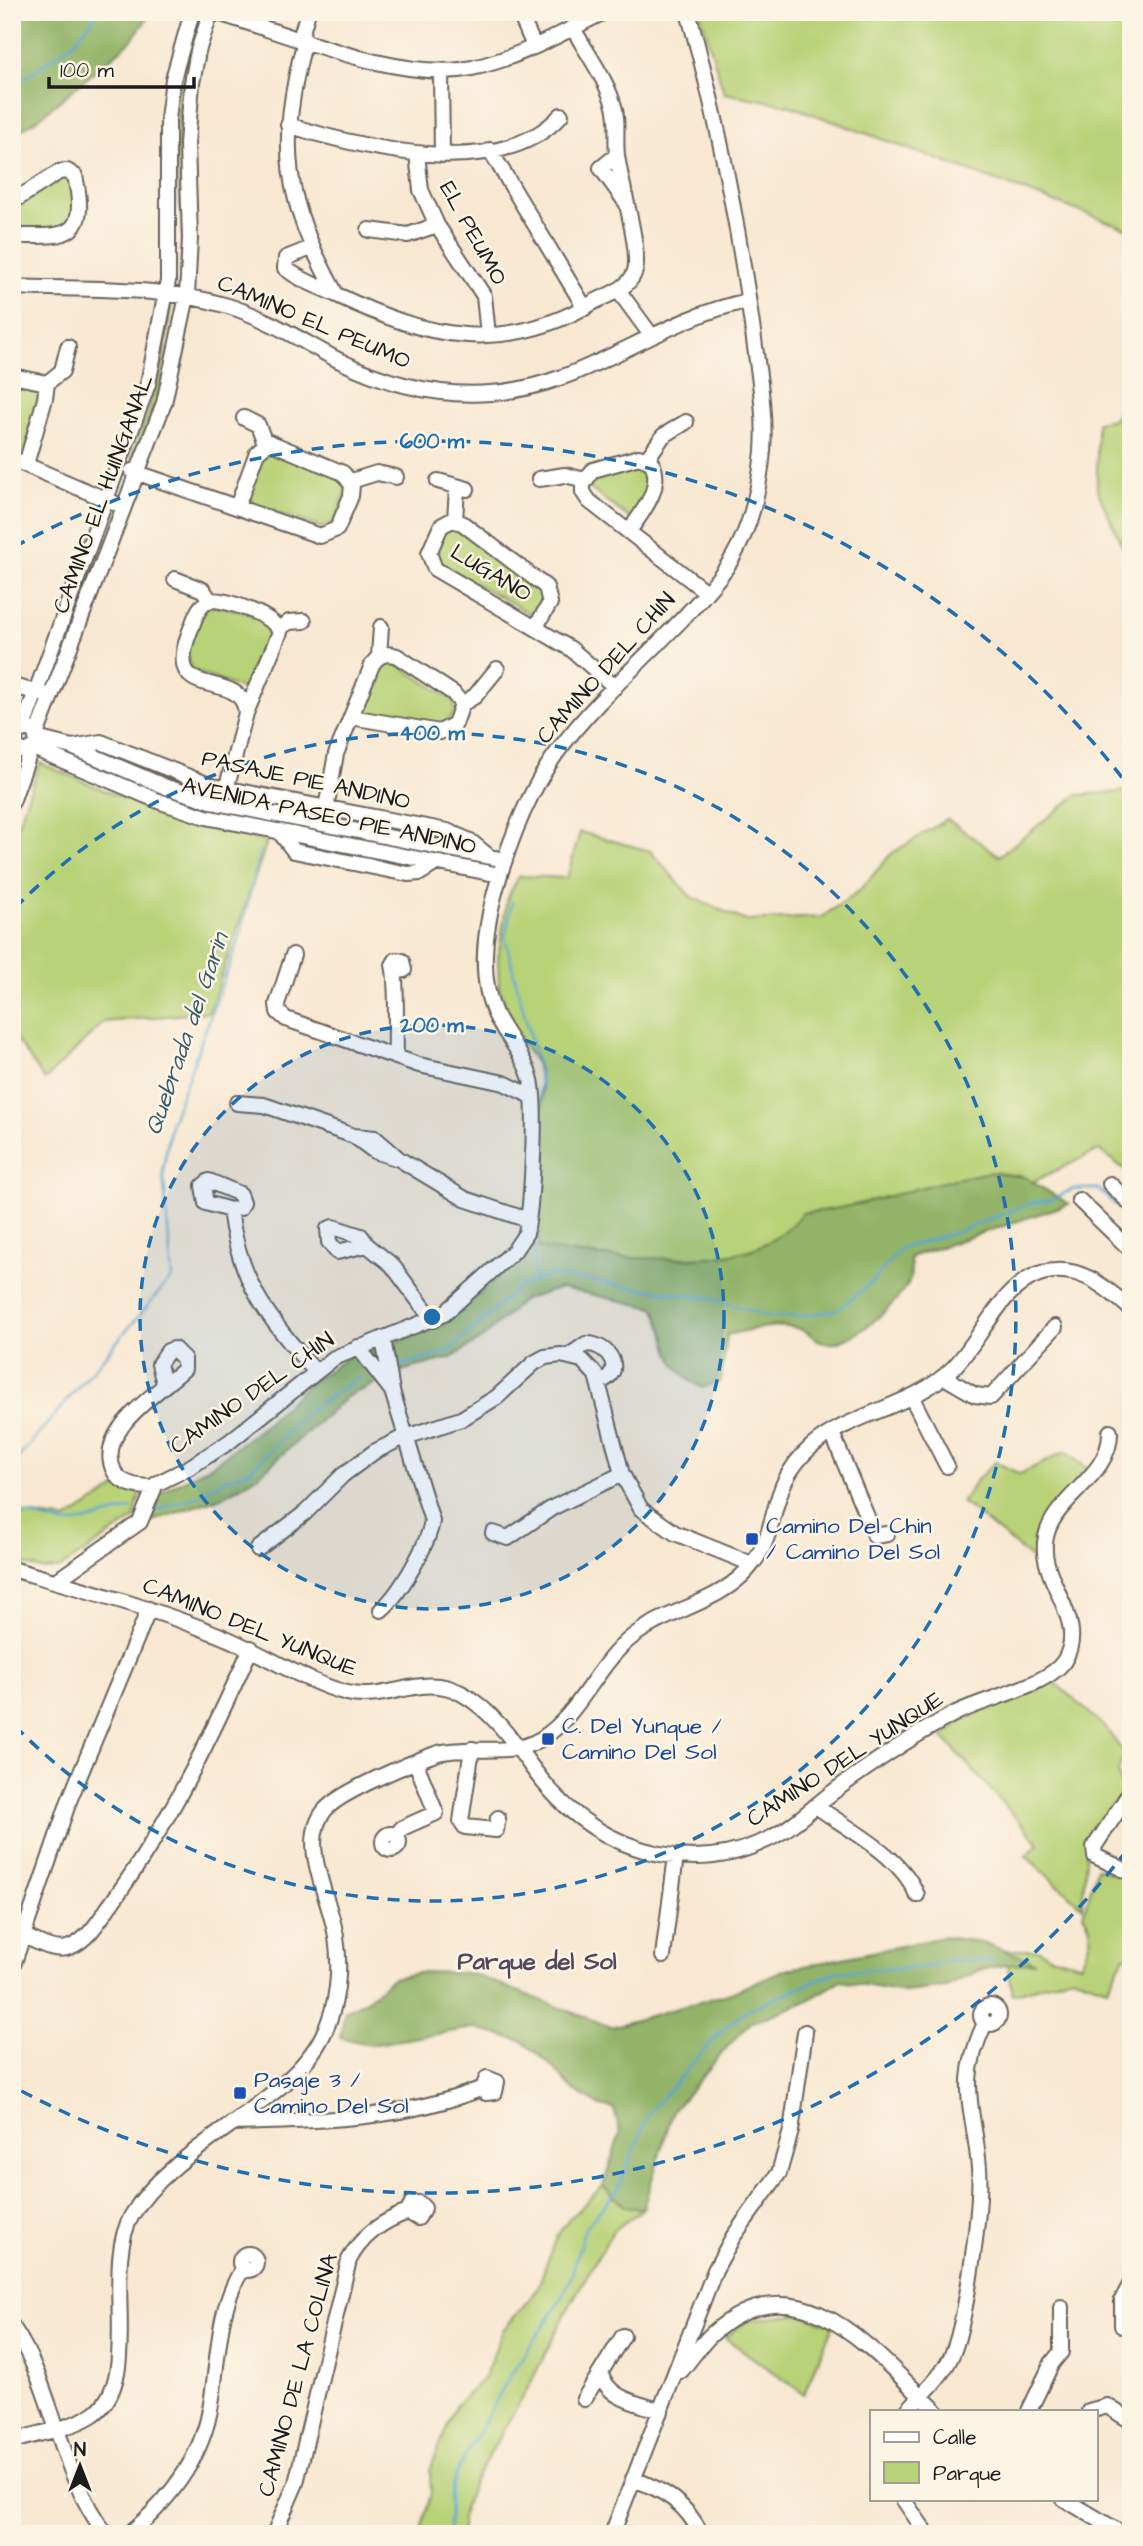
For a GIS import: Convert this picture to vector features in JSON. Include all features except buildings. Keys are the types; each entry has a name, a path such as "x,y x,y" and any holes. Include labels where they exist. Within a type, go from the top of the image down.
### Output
{"street":[{"name":"CAMINO EL HUINGANAL","path":"12,802 22,741 36,691 120,467 148,384 166,294 169,257 169,118 173,79 192,12"},
{"name":"CAMINO EL HUINGANAL","path":"22,741 51,698 164,403 187,296 189,112 198,51 213,12"},
{"path":"213,12 392,66 441,72 484,65 534,46 604,12"},
{"path":"308,12 292,87 288,125 292,188 311,248 336,295"},
{"path":"519,12 534,46"},
{"name":"CAMINO DEL CHIN","path":"152,1487 229,1442 316,1372 358,1347 433,1320 453,1307 514,1251 524,1238 528,1220 533,1097 530,1076 496,1017 488,991 488,928 500,875 528,803 547,767 572,733 723,572 745,531 760,471 764,429 748,301 724,159 688,12"},
{"path":"311,248 286,258 285,268 313,286 391,320 454,335 488,335 538,327 585,308 628,283 636,264 617,155 612,100 573,28"},
{"path":"441,72 442,155"},
{"path":"288,125 357,145 442,155 490,150 540,134 561,115"},
{"path":"490,150 585,308"},
{"name":"EL PEUMO","path":"417,154 421,190 437,225 484,296 488,335"},
{"path":"12,202 59,172 66,171 75,176 76,222 69,232 61,236 12,236"},
{"path":"369,230 408,235 437,225"},
{"name":"CAMINO EL PEUMO","path":"12,287 187,296 250,315 369,375 409,387 450,393 491,393 549,383 589,368 696,315 748,301"},
{"path":"618,290 651,335"},
{"path":"68,347 62,371 47,383 46,399 19,462 125,508"},
{"path":"12,376 47,383"},
{"path":"244,418 258,425 265,443"},
{"path":"647,459 663,436 686,422"},
{"path":"120,467 138,474 237,507 325,536 340,525 351,496 351,481 343,473 277,443 265,443 257,452 237,507"},
{"path":"629,531 655,485 655,469 647,459 635,457 593,470 585,480 583,488 586,499 706,592"},
{"path":"351,481 377,473 396,477"},
{"path":"539,479 565,475 585,480"},
{"name":"LUGANO","path":"438,481 462,488 455,520"},
{"name":"LUGANO","path":"539,629 540,620 550,603 546,587 470,528 455,520 448,521 439,529 430,549 432,566 570,649 615,687"},
{"path":"175,579 203,590 210,600 268,617 279,629 278,639 246,712 226,790"},
{"path":"210,600 198,610 182,653 181,664 190,676 237,694 243,701 246,712"},
{"path":"279,629 289,622 304,621"},
{"path":"326,808 332,768 372,665 379,656 381,628"},
{"path":"379,656 392,654 401,658 457,695 462,704"},
{"path":"351,717 440,732 452,727 462,704 472,699 497,669"},
{"path":"12,686 36,691 51,698"},
{"path":"237,694 251,692 257,687"},
{"name":"AVENIDA PASEO PIE ANDINO","path":"22,741 72,747 201,799 505,860"},
{"name":"AVENIDA PASEO PIE ANDINO","path":"22,741 183,810 279,831 289,846 297,852 412,874 436,863 500,875"},
{"name":"PASAJE PIE ANDINO","path":"72,747 88,742 107,744 183,777 226,790 447,831 470,841 489,856"},
{"path":"293,956 277,1004 280,1015 442,1071 504,1083 533,1097"},
{"path":"396,972 396,1057"},
{"path":"504,1083 530,1076"},
{"path":"237,1103 264,1105 354,1136 378,1139 399,1159 465,1199 528,1220"},
{"path":"1110,1184 1131,1203"},
{"path":"1079,1200 1128,1242"},
{"path":"230,1210 238,1256 250,1284 279,1328 316,1372"},
{"path":"367,1245 392,1265 433,1320"},
{"path":"12,2441 96,2413 105,2403 115,2384 118,2359 118,2258 125,2228 134,2211 163,2179 311,2055 331,2017 336,1991 338,1949 330,1904 315,1850 315,1835 322,1815 342,1797 446,1751 519,1748 542,1738 562,1722 597,1672 630,1638 660,1619 723,1590 752,1564 761,1550 776,1499 786,1476 802,1456 832,1433 912,1398 944,1377 962,1359 1011,1292 1038,1274 1065,1270 1084,1275 1131,1309"},
{"path":"944,1377 975,1395 991,1396 1055,1327"},
{"path":"381,1610 398,1590 428,1535 432,1521 392,1391 383,1338"},
{"path":"258,1549 305,1513 362,1459 384,1446 471,1414 496,1397 539,1359 570,1355 586,1344 598,1345 606,1349 612,1358 614,1370 610,1378 600,1382"},
{"path":"358,1347 392,1391"},
{"path":"570,1355 587,1364 600,1382 622,1474 638,1505 658,1524 752,1564"},
{"path":"56,1581 141,1522 152,1487 134,1485 120,1478 112,1466 112,1451 127,1419 164,1384"},
{"path":"912,1398 947,1466"},
{"name":"CAMINO DEL YUNQUE","path":"12,1569 149,1609 251,1648 336,1689 355,1695 376,1695 424,1685 448,1688 470,1699 500,1727 555,1796 591,1827 629,1846 676,1856 705,1857 748,1848 787,1829 838,1788 942,1721 982,1701 1046,1677 1062,1664 1069,1651 1071,1627 1046,1560 1046,1537 1057,1515 1105,1455 1110,1432"},
{"path":"832,1433 874,1536 887,1534"},
{"path":"493,1533 508,1538 552,1508 622,1474"},
{"path":"12,1968 69,1801 149,1609"},
{"path":"24,1936 65,1949 79,1942 92,1929 134,1872 178,1801 251,1648"},
{"path":"492,1751 500,1740 500,1727"},
{"path":"472,1749 461,1821 466,1827 496,1830 498,1818"},
{"path":"396,1835 402,1828 436,1813 416,1763"},
{"path":"1131,1791 1094,1847 1095,1856 1100,1861 1131,1873"},
{"path":"816,1807 875,1848 912,1881 917,1895"},
{"path":"663,1955 676,1856"},
{"path":"908,2410 944,2369 958,2336 979,2197 978,2160 969,2116 967,2081 971,2059 985,2023"},
{"path":"612,2534 700,2310 733,2237 779,2173 791,2131 805,2032"},
{"path":"232,2123 383,2116 421,2109 483,2088"},
{"name":"CAMINO DE LA COLINA","path":"274,2534 296,2483 349,2260 359,2244 373,2230 408,2212"},
{"path":"130,2534 168,2495 197,2451 211,2406 225,2307 243,2268"},
{"path":"1122,2326 1122,2300 1131,2283"},
{"path":"1029,2410 1052,2362 1061,2352 1061,2307"},
{"path":"673,2380 718,2330 741,2315 763,2308 796,2308 819,2313 850,2330 935,2410"},
{"path":"700,2310 718,2330"},
{"path":"12,2326 36,2368 80,2491 107,2534"},
{"path":"584,2399 623,2336"},
{"path":"601,2372 606,2386 614,2393 660,2411"},
{"path":"1098,2410 1107,2406 1131,2421"},
{"path":"633,2479 674,2498 689,2513 701,2534"},
{"path":"904,2500 927,2534"},
{"path":"1067,2500 1124,2534"}],"green space":[{"path":"12,12 152,12 130,42 38,119 12,136"},
{"path":"700,12 1131,12 1131,230 788,105 724,93"},
{"path":"198,17 201,20 188,67 182,107 182,227 176,174 178,90"},
{"path":"63,176 71,187 74,202 65,230 12,232 12,210"},
{"path":"183,236 183,274 180,274"},
{"path":"171,306 159,396 135,462 131,457 149,410"},
{"path":"1131,375 1131,565 1097,490 1097,422 1115,419"},
{"path":"12,382 43,386 23,459 12,456"},
{"path":"270,448 341,478 347,489 335,522 321,528 250,504 254,474 261,458"},
{"path":"639,461 649,466 645,475 650,481 645,498 632,520 588,487 593,477"},
{"path":"113,511 117,513 51,684 47,680"},
{"path":"454,524 546,595 535,616 439,564 432,552 443,529"},
{"path":"206,606 243,612 261,619 274,630 247,691 191,670 187,649"},
{"path":"381,661 394,662 454,701 455,712 444,726 360,710"},
{"path":"97,746 168,777 214,792 447,837 467,846 199,794 88,748"},
{"path":"40,763 170,818 267,842 209,1012 104,1022 45,1080 12,1034 12,840"},
{"path":"126,780 490,862 491,865 191,807"},
{"path":"1131,791 1131,1174 1099,1150 1024,1186 843,1290 541,1254 535,1222 540,1185 542,1089 536,1063 513,1029 499,987 498,958 507,899 519,876 567,878 580,832 650,851 691,897 746,921 822,917 860,890 891,854 947,819 999,856 1077,795"},
{"path":"991,1172 1024,1177 1069,1204 910,1257 911,1277 897,1299 874,1321 849,1338 826,1343 802,1330 784,1327 727,1335 721,1381 702,1388 680,1371 674,1362 654,1308 561,1288 523,1300 483,1338 451,1358 405,1370 348,1396 259,1475 225,1496 152,1521 156,1495 214,1464 261,1428 312,1381 349,1357 442,1325 534,1246 584,1254 649,1258 713,1256 740,1252 773,1239 802,1213 850,1206"},
{"path":"1065,1452 1088,1469 1060,1499 1035,1537 1036,1562 962,1502 977,1480 995,1462 1020,1474"},
{"path":"119,1486 140,1493 134,1519 59,1569 43,1570 12,1561 12,1512 66,1520"},
{"path":"1054,1682 1104,1726 1124,1753 1118,1772 1122,1792 1087,1846 1082,1907 1026,1856 1039,1843 943,1737 960,1721"},
{"path":"1097,1868 1131,1881 1131,1955 1124,1957 1107,1988 1072,1976 1013,1994 1005,1950 1040,1950 1049,1956 1081,1964 1091,1933 1083,1915"},
{"path":"943,1937 982,1942 1035,1962 978,1971 946,1987 904,1992 841,1981 805,2002 750,2023 673,2111 643,2209 625,2207 603,2186 620,2133 614,2109 601,2106 571,2088 552,2066 522,2041 473,2028 370,2045 340,2037 345,2011 367,2000 392,1978 424,1972 470,1973 611,2027 731,1993 781,1971"},
{"path":"603,2186 625,2207 643,2209 613,2231 571,2303 529,2386 471,2486 461,2519 461,2534 420,2534 431,2493 430,2470 455,2406 484,2378 503,2330 537,2290 556,2237 570,2218"},
{"path":"800,2314 833,2325 804,2394 725,2338 746,2321"}],"waterway":[{"path":"12,87 73,43 99,12"},
{"name":"Quebrada del Garin","path":"12,1465 172,1277 163,1170 171,1123 240,936 260,851"},
{"path":"512,902 505,938 540,1075 540,1121"},
{"path":"402,1365 448,1352 520,1286 550,1275 713,1299 771,1317 805,1316 839,1309 874,1280 901,1248 954,1233 1032,1203 1051,1200 1073,1189 1098,1189 1131,1218"},
{"path":"534,1225 535,1281"},
{"path":"155,1511 200,1495 220,1482 251,1470 308,1411 359,1377"},
{"path":"12,1515 69,1523 132,1509"},
{"path":"449,2534 450,2496 455,2475 508,2379 560,2301 570,2280 585,2228 618,2189 649,2113 722,2030 746,2011 838,1971 920,1968 951,1960 994,1961"}],"place":[{"name":"Camino Del Chin / Camino Del Sol","path":"752,1539"},
{"name":"C. Del Yunque / Camino Del Sol","path":"548,1739"},
{"name":"Pasaje 3 / Camino Del Sol","path":"240,2093"}],"district":[{"name":"Parque del Sol","path":"537,1962"}]}
